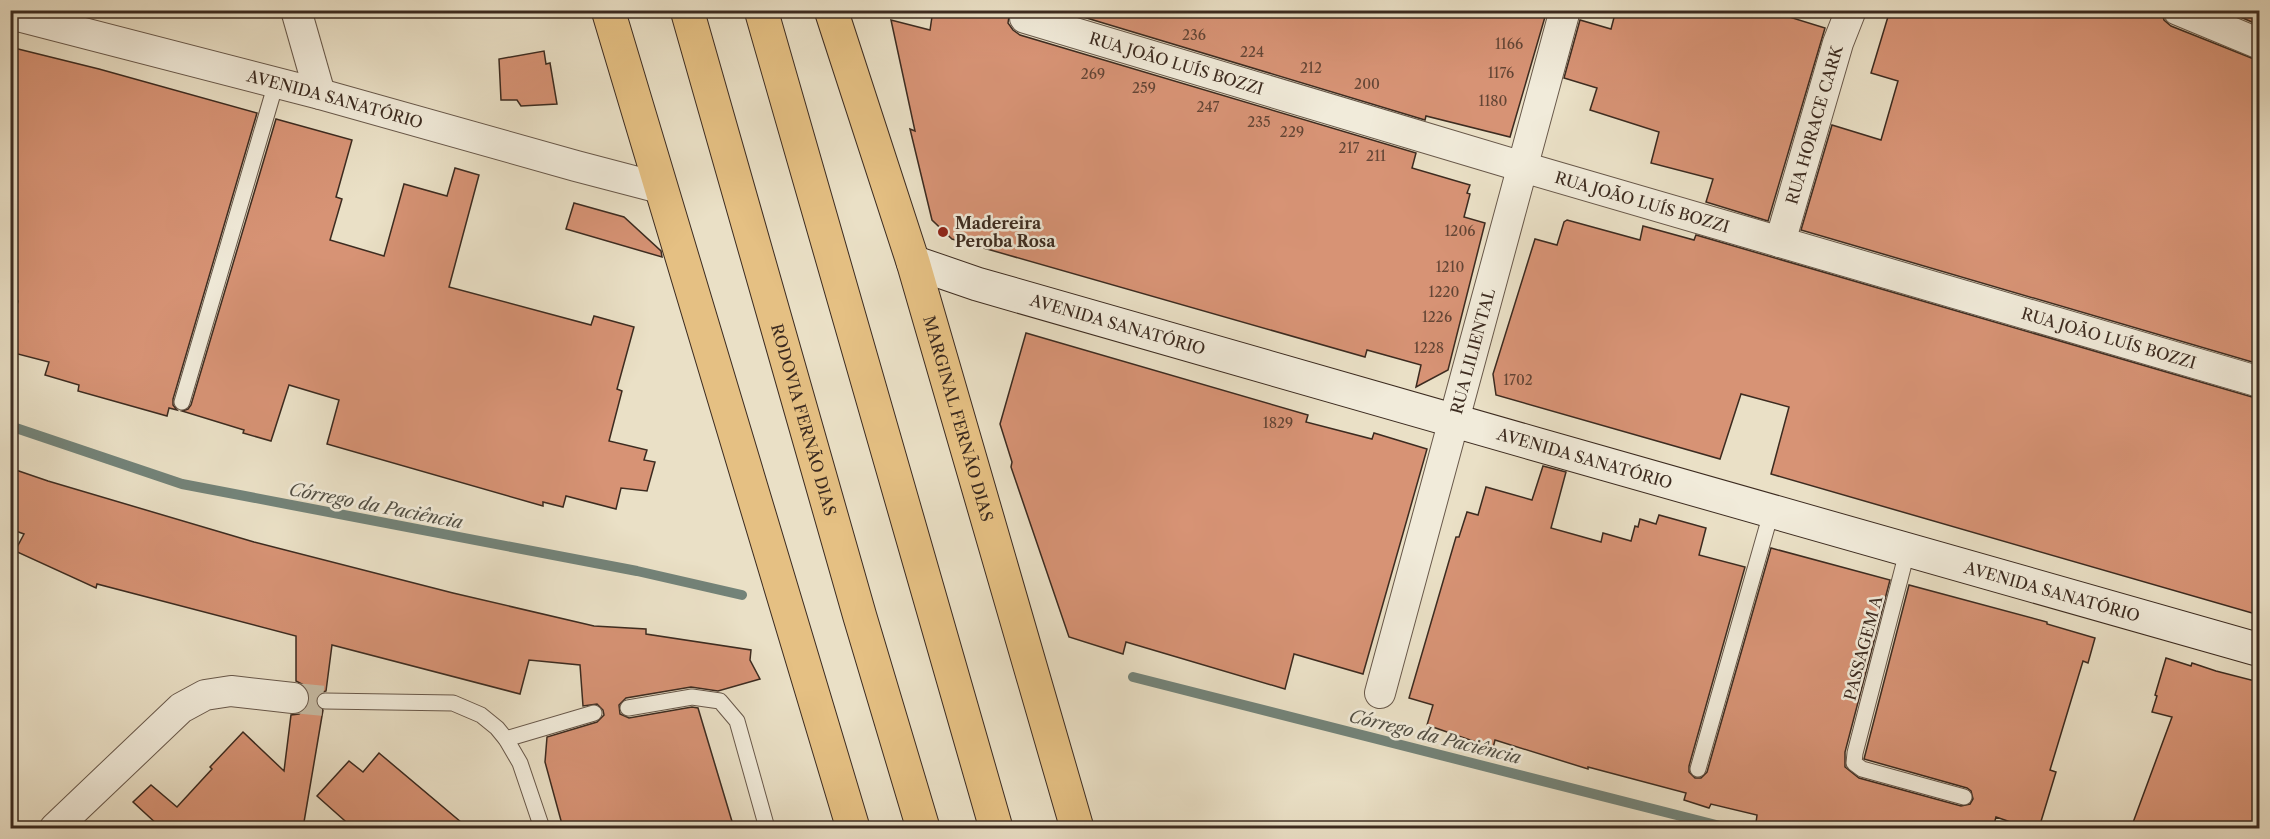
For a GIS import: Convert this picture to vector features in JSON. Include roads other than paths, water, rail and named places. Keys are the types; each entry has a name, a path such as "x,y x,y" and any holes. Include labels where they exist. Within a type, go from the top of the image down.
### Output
{"highway":[{"path":"608,10 853,828"},
{"name":"RODOVIA FERNÃO DIAS","path":"687,10 860,617 923,828"},
{"path":"761,10 996,828"},
{"name":"MARGINAL FERNÃO DIAS","path":"831,10 913,262 1077,828"}],"street":[{"path":"296,10 320,94"},
{"name":"RUA LILIENTAL","path":"1380,693 1565,10"},
{"name":"RUA HORACE CARK","path":"1780,242 1838,43 1851,10"},
{"path":"2178,10 2259,44"},
{"name":"AVENIDA SANATÓRIO","path":"10,14 320,94 660,188"},
{"name":"RUA JOÃO LUÍS BOZZI","path":"1025,18 1523,167 2259,382"},
{"name":"AVENIDA SANATÓRIO","path":"913,262 977,284 1771,513 2259,650"},
{"path":"55,828 181,708 205,695 231,691 293,698"}],"lane":[{"path":"182,402 276,83"},
{"path":"1698,769 1771,513"},
{"name":"PASSAGEM A","path":"1907,552 1854,753 1854,763 1862,769 1964,797"},
{"path":"628,708 692,698 720,701 737,721 767,828"},
{"path":"325,701 453,703 481,715 506,739 520,763 542,828"},
{"path":"506,739 594,713"}],"waterway":[{"name":"Córrego da Paciência","path":"10,426 182,484 637,571 742,595"},
{"name":"Córrego da Paciência","path":"1133,677 1728,828"}],"tunnel":[{"path":"293,698 325,701"}],"place":[{"name":"Madereira Peroba Rosa","path":"943,232"}]}
